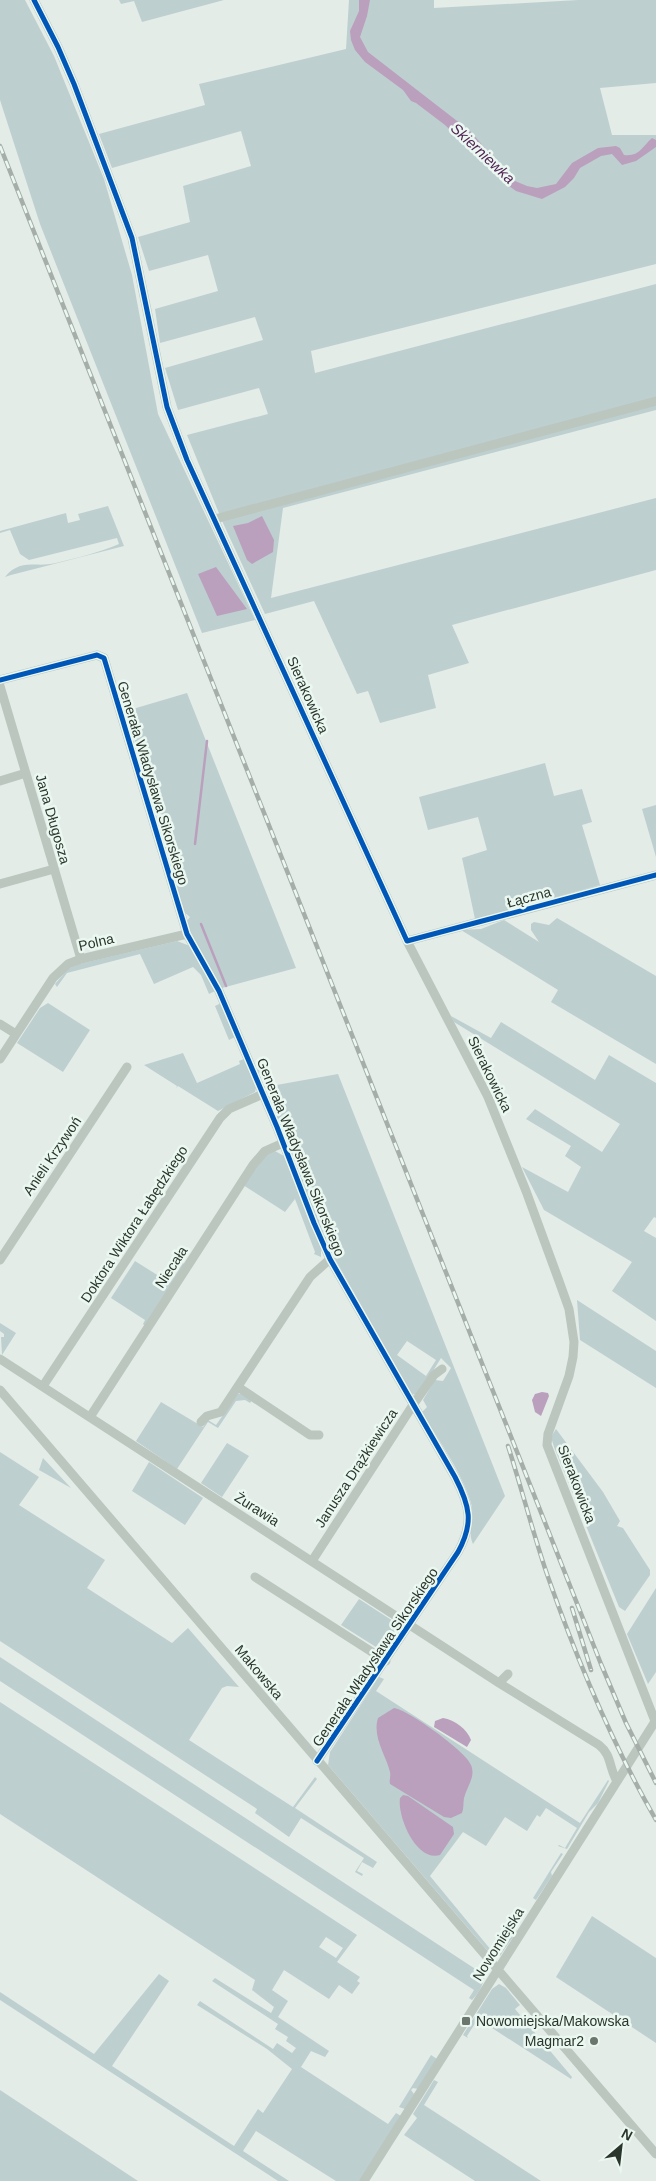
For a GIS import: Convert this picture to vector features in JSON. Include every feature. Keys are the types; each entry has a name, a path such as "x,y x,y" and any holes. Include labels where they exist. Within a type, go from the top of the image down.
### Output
{"street":[{"name":"Sierakowicka","path":"34,0 74,84 132,238 167,407 187,460 407,941 488,1097 526,1191 569,1309 574,1342 573,1357 563,1398 551,1425 547,1445 656,1721"},
{"path":"215,520 656,401"},
{"name":"Generała Władysława Sikorskiego","path":"0,680 97,655 104,658 187,934 219,991 284,1142 314,1223 330,1259 464,1494 469,1516 467,1533 458,1552 317,1761"},
{"name":"Jana Długosza","path":"0,686 81,959"},
{"path":"0,781 26,774"},
{"path":"0,884 54,869"},
{"name":"Łączna","path":"407,941 656,875"},
{"name":"Polna","path":"0,1059 53,978 68,964 81,959 187,934"},
{"path":"0,1024 16,1034"},
{"name":"Anieli Krzywoń","path":"0,1260 127,1067"},
{"name":"Doktora Wiktora Łabędzkiego","path":"43,1386 220,1118 229,1109 263,1094"},
{"name":"Niecała","path":"90,1417 253,1165 265,1151 284,1142"},
{"path":"201,1422 207,1416 220,1414 310,1277 330,1259"},
{"name":"Żurawia","path":"0,1358 499,1683 603,1748 610,1760 617,1781"},
{"name":"Janusza Drążkiewicza","path":"312,1561 413,1405 434,1375 442,1369"},
{"path":"238,1387 310,1435 319,1435"},
{"name":"Makowska","path":"0,1390 656,2154"},
{"path":"255,1577 386,1661"},
{"path":"499,1683 508,1674"},
{"name":"Nowomiejska","path":"364,2181 656,1721"}],"shaded area":[{"path":"0,0 25,0 54,56 104,179 132,275 158,414 255,620 202,633 40,224 0,100"},
{"path":"119,0 224,0 142,22 134,1 121,4"},
{"path":"349,0 434,0 434,8 578,0 656,0 656,83 600,88 612,135 656,135 656,264 311,351 315,373 656,284 656,410 283,508 271,598 656,498 656,570 452,625 469,663 428,675 436,708 380,723 368,691 357,694 314,601 265,614 223,523 187,435 268,414 259,388 178,410 165,368 263,340 255,317 160,343 155,309 218,291 208,255 149,271 138,237 190,222 183,186 251,166 241,131 112,168 99,134 205,105 199,84 346,49"},
{"path":"108,506 124,546 5,577 11,571 23,566 56,563 88,555 119,544 117,538 29,560 20,554 10,530 0,533 0,531 66,513 68,523 80,520 78,514"},
{"path":"187,693 296,968 222,988 188,928 187,921 190,917 184,912 164,848 167,847 126,711"},
{"path":"545,763 554,796 582,789 592,822 582,825 600,885 475,919 462,858 487,850 478,817 428,830 419,797"},
{"path":"656,805 656,857 642,809"},
{"path":"557,918 656,976 656,1064 551,1002 558,990 461,930 481,929 504,920 539,942 531,930 531,924 534,922 549,925"},
{"path":"177,941 190,946 215,991 209,994 201,975 193,967 154,984 140,954 67,973 57,987 55,984 68,969 79,964"},
{"path":"48,1003 90,1030 63,1072 17,1043 40,1008"},
{"path":"221,1003 235,1037 229,1040 215,1006"},
{"path":"451,1016 491,1038 501,1022 595,1080 609,1055 656,1083 656,1218 654,1217 644,1231 656,1238 656,1321 612,1291 632,1262 544,1210 522,1167 568,1192 581,1167 565,1156 571,1146 526,1119 535,1109 602,1152 620,1124 454,1022"},
{"path":"183,1053 197,1083 240,1064 239,1061 244,1059 256,1088 255,1092 218,1111 178,1086 176,1088 177,1086 144,1065"},
{"path":"262,1064 271,1086 338,1074 505,1496 473,1544 471,1539 472,1508 467,1492 456,1468 422,1412 427,1407 423,1400 435,1380 443,1381 451,1368 441,1358 420,1392 415,1395 411,1393 333,1255 317,1220 257,1068","holes":["407,1341 436,1360 426,1376 397,1355"]},
{"path":"275,1151 284,1156 321,1248 321,1257 314,1254 315,1252 295,1199 285,1212 243,1185 264,1155"},
{"path":"135,1261 170,1283 183,1263 185,1265 145,1326 143,1324 145,1320 111,1298"},
{"path":"577,1300 656,1351 656,1388 580,1340"},
{"path":"0,1323 16,1333 2,1355 1,1337 4,1337 4,1334 0,1331"},
{"path":"238,1394 242,1394 252,1400 250,1403 245,1400 236,1401 218,1428 208,1422 177,1469 136,1441 161,1402 203,1427 208,1420 216,1425"},
{"path":"556,1429 603,1492 620,1521 617,1526 623,1528 650,1570 650,1575 625,1611 619,1607 554,1447 551,1437"},
{"path":"227,1443 249,1456 222,1497 201,1483"},
{"path":"0,1452 39,1477 19,1505 105,1560 87,1588 172,1643 188,1628 239,1687 227,1686 222,1688 189,1740 293,1807 315,1777 317,1779 295,1808 377,1862 373,1868 362,1862 357,1871 363,1874 362,1876 355,1872 364,1858 301,1818 289,1837 255,1813 257,1809 0,1641"},
{"path":"43,1458 71,1488 39,1470"},
{"path":"149,1462 203,1498 185,1525 132,1491"},
{"path":"656,1588 656,1672 648,1684 627,1634"},
{"path":"359,1599 393,1621 396,1630 387,1645 376,1647 341,1625"},
{"path":"0,1657 483,1974 485,1973 483,1984 477,1994 472,2000 469,1998 474,1990 0,1681"},
{"path":"379,1677 384,1679 376,1691 580,1823 609,1781 598,1803 589,1812 567,1849 558,1846 565,1848 577,1828 546,1808 540,1817 537,1815 527,1831 505,1817 486,1846 463,1832 430,1876 496,1956 513,1929 517,1931 500,1956 493,1957 328,1765 330,1752"},
{"path":"0,1702 357,1935 337,1962 360,1977 357,1981 360,1983 352,1994 339,1985 329,1999 284,1970 272,1990 288,2001 278,2017 329,2051 325,2057 311,2051 301,2067 388,2124 396,2113 401,2116 360,2181 336,2181 256,2131 243,2151 289,2181 278,2181 0,2000 0,1992 94,2054 159,1974 169,1981 112,2066 234,2146 258,2109 263,2113 292,2069 267,2049 197,2005 200,2001 273,2049 277,2043 292,2053 296,2048 286,2041 288,2037 275,2029 278,2024 212,1981 215,1978 271,2013 274,2007 252,1990 255,1980 0,1814","holes":["326,1937 343,1948 336,1958 319,1947"]},
{"path":"561,1853 563,1854 551,1872 552,1876 536,1900 533,1898"},
{"path":"592,1916 656,1958 656,2043 556,1977"},
{"path":"499,1984 506,1988 520,2005 515,2009 572,2077 571,2079 478,2019 467,2036 468,2038 463,2035 492,1989"},
{"path":"431,2055 437,2059 418,2089 413,2088 411,2090 414,2094 405,2109 399,2107"},
{"path":"434,2080 438,2082 424,2105 541,2181 475,2181 404,2135 417,2118 413,2114"},
{"path":"0,2090 138,2181 0,2181"}],"water":[{"name":"Skierniewka","path":"359,0 370,0 360,37 368,52 470,131 515,181 537,188 556,184 572,163 598,148 616,146 620,148 624,155 629,155 640,151 652,138 656,140 656,147 636,161 622,165 612,154 601,156 580,168 565,187 542,199 516,191 501,180 445,125 411,101 403,90 365,62 355,50 350,31 359,11"},
{"path":"262,516 274,540 273,552 252,564 247,560 233,526 248,523"},
{"path":"216,567 247,609 217,616 198,574"},
{"path":"548,1393 549,1396 541,1416 535,1412 532,1400 535,1394"},
{"path":"394,1708 423,1723 459,1751 471,1765 472,1774 464,1798 462,1813 451,1818 444,1817 390,1784 390,1772 378,1739 377,1725 378,1718"},
{"path":"443,1718 456,1723 467,1732 471,1740 467,1747 434,1727 435,1721"},
{"path":"403,1795 408,1796 453,1827 454,1834 440,1855 431,1855 423,1852 410,1836 405,1826 400,1806 400,1798"}],"waterway":[{"path":"195,844 207,741"},
{"path":"201,924 226,986"}],"railway":[{"path":"0,146 601,1664 626,1723 656,1783"},
{"path":"508,1446 543,1561 571,1639 610,1731 656,1820"},
{"path":"572,1608 591,1670"}],"cycle path":[{"path":"34,0 74,84 132,238 167,407 187,460 407,941 656,875"},
{"path":"0,680 97,655 104,658 187,934 219,991 277,1127 330,1259 455,1477 467,1506 468,1523 458,1552 317,1761"}],"place":[{"name":"Nowomiejska/Makowska","path":"466,2021"},
{"name":"Magmar2","path":"594,2041"}]}
